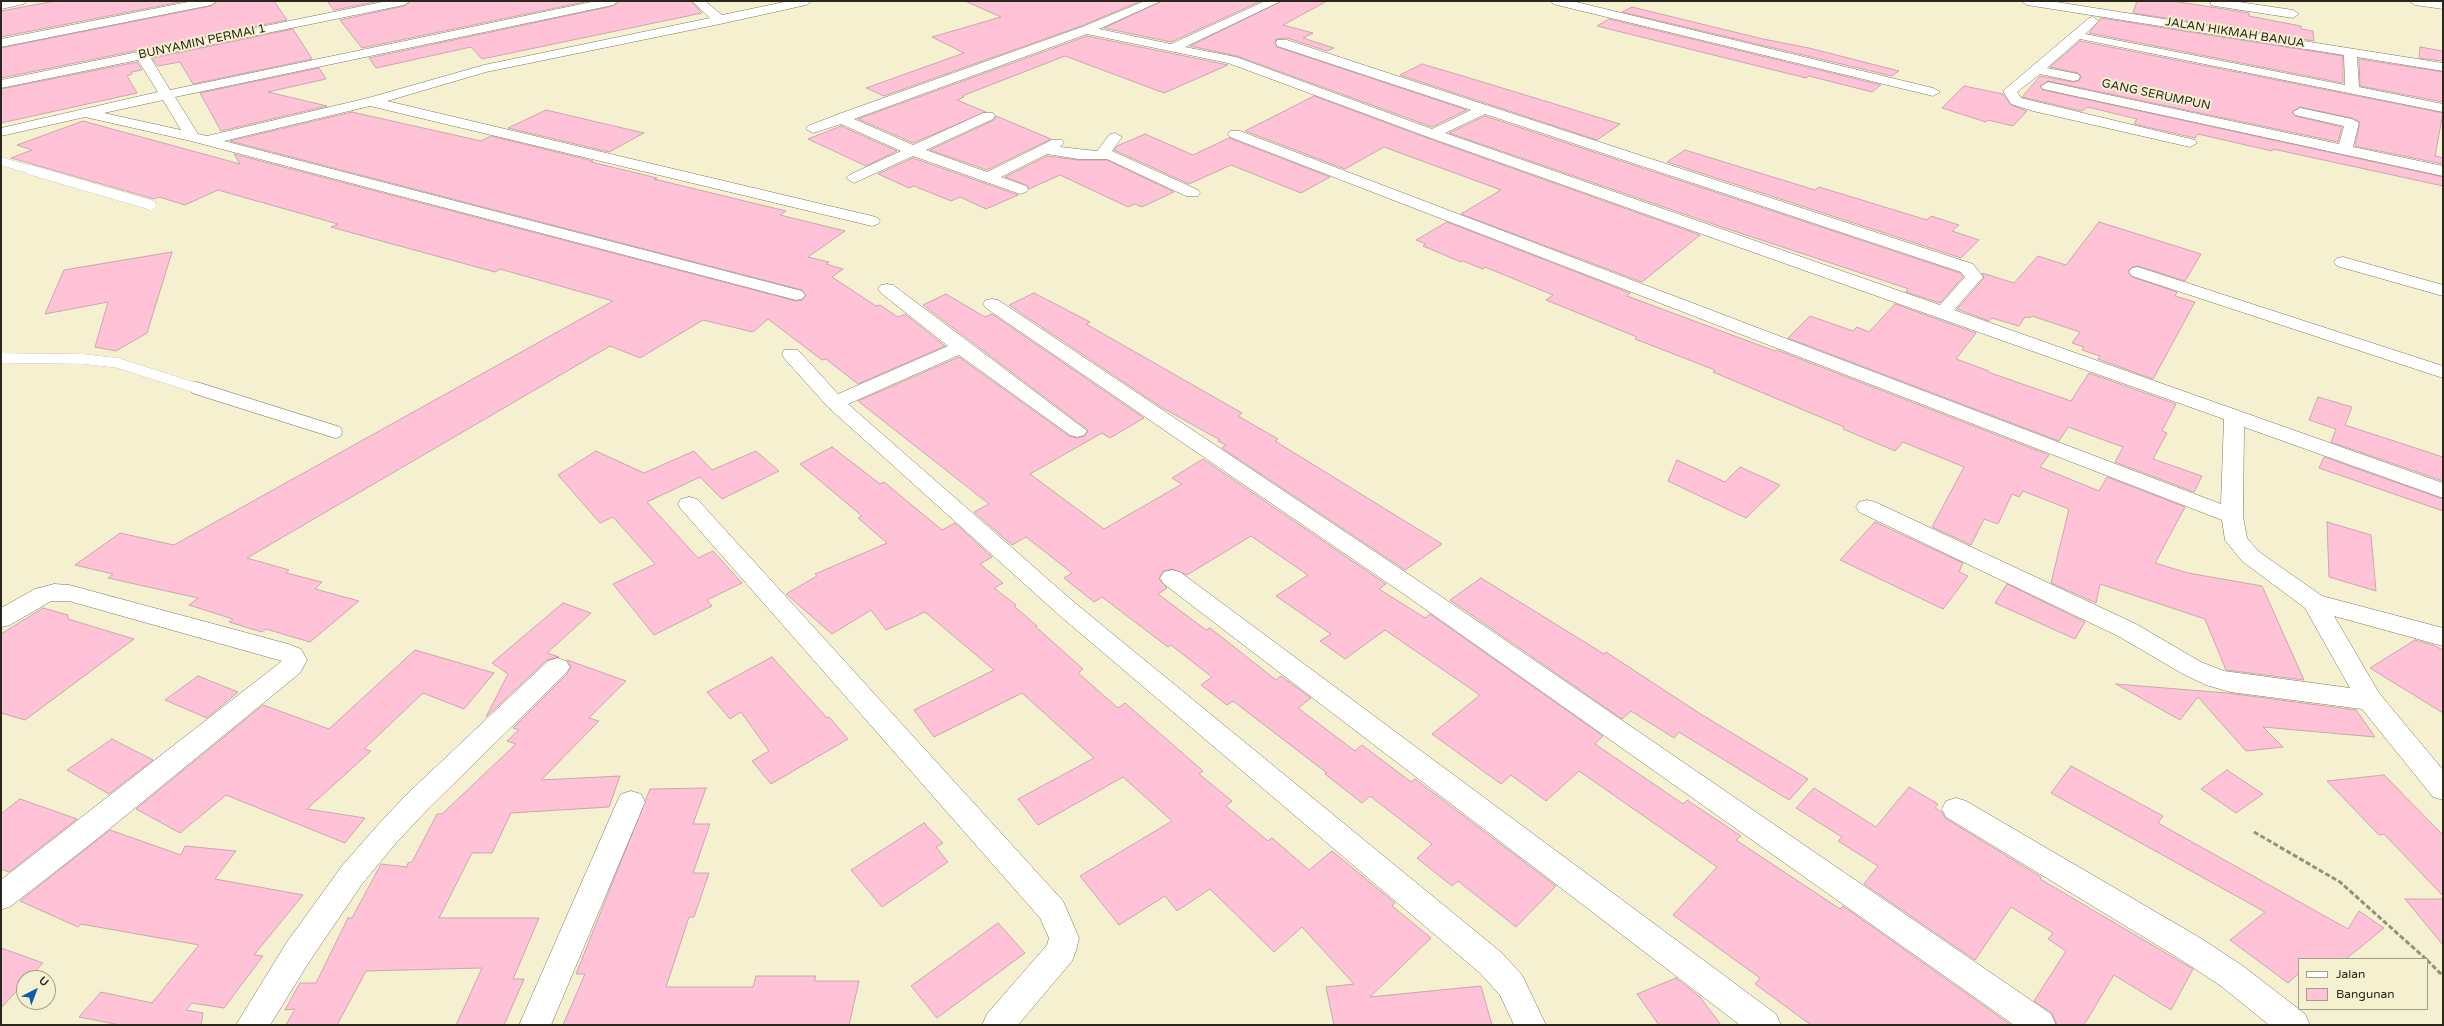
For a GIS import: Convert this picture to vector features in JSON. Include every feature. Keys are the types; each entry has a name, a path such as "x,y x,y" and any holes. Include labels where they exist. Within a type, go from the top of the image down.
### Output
{"street":[{"path":"1,5 20,1"},
{"path":"1,43 211,1"},
{"name":"BUNYAMIN PERMAI 1","path":"1,84 404,1"},
{"path":"1,132 165,95 613,1"},
{"path":"698,1 720,20"},
{"path":"199,139 372,101 484,69 806,1"},
{"path":"813,129 1086,30 1155,1"},
{"path":"1172,48 1275,1"},
{"path":"1557,1 1933,92"},
{"name":"JALAN HIKMAH BANUA","path":"2027,1 2218,30 2443,67"},
{"path":"2415,1 2443,5"},
{"path":"2210,2 2293,14"},
{"path":"2210,2 2221,6 2218,30"},
{"path":"2103,12 2010,92 2016,101 2038,108 2190,143"},
{"path":"1086,30 1231,60 1433,134 1943,312 2443,491"},
{"path":"2085,38 2443,108"},
{"path":"1282,43 1967,268 1974,277 1943,312"},
{"path":"2350,52 2352,90"},
{"path":"141,54 165,95 199,139"},
{"name":"GANG SERUMPUN","path":"2037,70 2089,81"},
{"path":"2048,86 2443,171"},
{"path":"372,101 872,221"},
{"path":"1433,134 1484,109"},
{"path":"2300,112 2352,123 2345,150"},
{"path":"85,113 199,139 796,295"},
{"path":"854,178 988,116"},
{"path":"841,118 913,151 1020,189"},
{"path":"1235,134 2232,516"},
{"path":"1101,155 1115,137"},
{"path":"988,178 1051,146 1078,155 1109,155 1192,194"},
{"path":"2343,262 2443,291"},
{"path":"2138,272 2443,372"},
{"path":"887,289 962,347 1077,430"},
{"path":"992,304 1409,586 2040,1025"},
{"path":"834,403 962,347"},
{"path":"791,354 834,403 1067,609 1491,963 1511,985 1530,1025"},
{"path":"2234,415 2232,516 2236,540 2250,556 2314,602 2443,637"},
{"path":"689,504 1052,910 1064,938 1061,952 998,1025"},
{"path":"1867,507 2127,630 2192,668 2215,678 2230,683 2370,700"},
{"path":"1172,578 1765,1025"},
{"path":"1,619 43,595 54,592 69,593 279,650 292,656 295,660 291,667 94,826 1,897"},
{"path":"2314,602 2370,700 2443,789"},
{"path":"252,1025 302,946 352,875 386,835 416,803 558,667"},
{"path":"535,1025 631,802"},
{"path":"1956,809 2191,949 2232,976 2294,1025"}],"lane":[{"path":"1,162 151,205"},
{"path":"1,358 83,359 118,363 336,432"}],"path":[{"path":"2254,832 2340,882 2424,958"},
{"path":"2428,962 2443,976"}],"building":[{"path":"55,1 185,1 1,37 1,11"},
{"path":"218,1 274,1 287,20 1,78 1,48 211,6"},
{"path":"327,1 380,1 334,10"},
{"path":"411,1 589,1 362,48 340,20 404,6"},
{"path":"620,1 691,1 702,13 482,59 471,47 376,68 369,58 613,6"},
{"path":"965,1 1141,1 1081,26 884,96 866,88 964,53 932,37 1001,17"},
{"path":"1162,1 1261,1 1171,42 1104,28"},
{"path":"1282,1 1327,1 1283,25 1313,33 1303,38 1334,48 1327,51 1287,38 1276,39 1275,43 1277,47 1467,110 1432,127 1237,56 1190,46"},
{"path":"2137,1 2173,1 2249,13 2249,16 2301,26 2301,29 2313,31 2314,41 2133,13"},
{"path":"1632,7 1763,39 1809,48 1899,71 1892,76 1622,12"},
{"path":"2101,18 2343,56 2343,83 2089,33"},
{"path":"1609,19 1881,85 1872,92 1809,76 1806,78 1597,26"},
{"path":"293,29 312,59 193,84 180,62 158,66 152,58"},
{"path":"1087,36 1228,65 1164,93 1065,56 962,96 964,97 957,100 986,112 913,143 858,119"},
{"path":"2080,41 2443,113 2435,156 2443,158 2443,164 2355,146 2360,122 2352,118 2300,107 2292,112 2295,116 2342,127 2338,142 2048,81 2040,86 2043,90 2443,177 2443,186 2273,149 2272,151 2198,134 2195,138 2134,124 2137,119 2088,107 2082,111 2022,97 2040,76 2073,82 2079,81 2081,76 2078,73 2050,67"},
{"path":"2420,47 2443,51 2443,61 2419,58"},
{"path":"2359,59 2443,72 2443,102 2360,86"},
{"path":"137,62 142,70 131,72 132,74 127,76 137,93 1,123 1,89"},
{"path":"1422,64 1620,124 1597,140 1400,75"},
{"path":"319,68 326,79 268,92 327,106 221,131 200,93"},
{"path":"1964,86 2003,94 2011,105 2027,111 2013,126 1988,120 1986,122 1942,108"},
{"path":"1314,96 1427,138 1700,235 1642,282 1461,214 1501,190 1384,147 1345,169 1245,131"},
{"path":"546,110 644,133 609,152 508,128"},
{"path":"352,112 481,141 491,136 657,178 654,179 786,211 780,215 845,231 808,257 829,262 826,264 843,269 832,277 876,306 880,305 898,317 905,314 945,346 858,384 826,359 822,360 768,319 753,332 703,320 640,358 610,346 247,558 289,570 286,573 322,582 315,589 359,601 310,642 266,629 262,632 229,622 233,619 189,605 198,598 108,578 113,574 75,565 120,533 174,545 613,301 500,269 495,272 331,227 338,224 218,190 185,205 159,197 154,199 11,158 32,150 17,145 83,121 240,164 234,154 796,301 802,300 806,296 802,290 230,141"},
{"path":"996,116 1051,139 987,170 930,150 994,120"},
{"path":"1485,116 1960,273 1963,277 1940,303 1906,292 1908,289 1906,288 1713,224 1449,133"},
{"path":"841,126 897,151 866,166 808,139"},
{"path":"1145,134 1193,155 1229,138 1330,177 1301,193 1231,165 1189,184 1114,150 1117,146"},
{"path":"1685,150 1815,190 1819,187 1927,220 1931,216 1959,225 1952,231 1979,240 1961,258 1667,162"},
{"path":"1047,156 1078,160 1107,160 1174,192 1142,207 1135,204 1128,207 1060,175 1029,189 1027,185 1005,177"},
{"path":"913,158 1018,195 986,209 960,197 951,201 914,186 909,188 878,174"},
{"path":"1447,222 1630,293 1627,296 1775,351 1777,350 2049,455 2040,467 2099,491 2107,477 2185,507 2155,563 2188,573 2262,586 2304,680 2226,670 2205,619 2100,584 2096,603 2051,583 2069,509 2023,491 2019,497 2012,494 1998,524 1984,519 1971,545 1932,527 1964,467 1903,442 1895,451 1843,429 1844,427 1713,372 1715,370 1635,339 1637,337 1546,300 1553,295 1485,267 1483,269 1463,261 1461,262 1423,246 1426,244 1416,240"},
{"path":"2099,222 2201,254 2185,281 2138,266 2132,267 2128,271 2132,277 2177,292 2175,296 2195,302 2153,379 2098,359 2100,356 2082,350 2084,347 2072,343 2080,332 2032,316 2030,318 2025,317 2019,326 1992,318 1989,321 1957,309 1984,278 1982,273 2014,283 2038,256 2066,265"},
{"path":"172,252 147,333 116,351 95,347 108,302 45,314 64,270"},
{"path":"1034,293 1090,322 1086,324 1242,413 1238,416 1278,439 1275,441 1442,544 1405,570 1222,448 1226,445 1218,441 1220,440 1161,407 1009,305"},
{"path":"946,294 985,317 992,314 1144,418 1110,438 1102,433 1030,474 1104,529 1182,484 1172,478 1203,459 1386,584 1379,589 1425,618 1430,614 1603,736 1595,744 1683,804 1687,800 1741,836 1736,840 1840,909 1843,906 2011,1025 1811,1025 1755,984 1760,978 1673,915 1717,867 1579,771 1546,801 1511,775 1501,784 1432,734 1479,696 1477,693 1385,630 1345,659 1320,641 1331,634 1276,596 1308,575 1251,536 1187,575 1172,569 1163,571 1159,579 1167,588 1158,594 1206,630 1210,628 1276,680 1281,676 1311,698 1298,708 1355,751 1362,745 1411,782 1415,779 1556,886 1516,927 1458,881 1452,886 1417,858 1432,844 1370,796 1362,803 1325,774 1327,773 1233,701 1227,705 1201,685 1212,677 1171,645 1168,647 1102,597 1094,602 1064,578 1072,573 1026,537 1012,545 974,512 989,504 858,401 959,357 1069,436 1077,438 1085,436 1088,430 923,305"},
{"path":"1895,304 1976,333 1956,359 1989,371 1988,372 2071,401 2089,373 2176,404 2162,431 2167,433 2153,459 2202,476 2194,492 2115,462 2123,447 2068,427 2059,441 1788,338 1810,316 1853,331 1857,327 1869,332"},
{"path":"2318,397 2352,407 2345,425 2443,457 2443,481 2331,442 2336,429 2309,420"},
{"path":"832,447 880,484 884,482 942,530 955,523 992,557 980,564 1003,583 994,588 1016,605 1014,606 1083,669 1078,673 1118,708 1125,703 1203,771 1199,774 1232,801 1226,806 1268,841 1272,838 1309,870 1332,851 1395,903 1392,906 1431,938 1370,997 1481,986 1492,1025 1334,1025 1326,987 1354,984 1302,927 1274,952 1210,889 1177,911 1165,896 1119,925 1080,876 1172,821 1123,777 1038,825 1018,799 1094,758 1022,693 934,737 914,710 994,670 925,612 886,630 871,610 832,634 786,594 817,576 815,574 887,543 858,518 862,516 800,464"},
{"path":"596,451 644,473 694,451 712,470 756,451 779,471 722,499 700,477 647,502 698,558 713,551 742,583 707,600 712,606 654,635 613,584 655,564 613,517 600,523 558,475"},
{"path":"2324,457 2443,499 2443,511 2319,468"},
{"path":"1677,460 1725,482 1740,467 1780,485 1746,518 1668,481"},
{"path":"1875,522 1963,563 1959,572 1968,576 1943,609 1840,560"},
{"path":"2327,522 2371,535 2376,591 2329,577"},
{"path":"1481,578 1604,654 1606,652 1699,713 1808,779 1789,800 1679,732 1674,738 1631,711 1622,719 1450,600"},
{"path":"2007,584 2085,622 2075,639 1995,603"},
{"path":"563,603 591,613 547,653 559,657 547,660 486,717 508,674 492,663"},
{"path":"43,608 68,615 68,619 134,639 25,720 1,713 1,634"},
{"path":"2415,640 2433,645 2443,650 2443,713 2370,668"},
{"path":"415,650 494,673 464,709 423,693 364,749 371,751 307,809 365,818 345,843 226,795 180,833 136,809 263,705 329,729"},
{"path":"772,657 848,739 771,784 752,761 769,751 741,712 730,719 707,692"},
{"path":"567,660 626,681 589,718 599,721 541,780 620,776 609,807 511,813 492,853 472,853 439,918 539,918 513,979 524,979 504,1025 456,1025 482,968 366,971 337,1025 286,1025 295,1009 285,1010 300,983 316,983 348,918 352,918 381,864 407,867 408,863 412,862 437,814 442,814 516,744 507,741 519,730 513,728 567,674 571,666"},
{"path":"198,676 238,692 207,718 165,700"},
{"path":"2116,684 2227,693 2356,710 2375,737 2263,727 2283,747 2246,751 2198,697 2180,720"},
{"path":"112,739 153,760 109,794 67,770"},
{"path":"2071,766 2163,816 2158,823 2348,929 2359,911 2384,928 2347,958 2298,958 2298,974 2288,983 2230,940 2265,912 2051,793"},
{"path":"2227,770 2263,794 2236,813 2201,789"},
{"path":"2384,775 2443,835 2443,896 2384,834 2379,835 2327,781"},
{"path":"1909,787 1938,804 1935,808 1942,812 1945,818 2041,877 2040,879 2193,969 2171,1010 2114,975 2084,1025 2057,1025 2052,1013 2034,1001 2066,951 2048,939 2053,933 2011,907 1975,960 1864,884 1878,866 1838,841 1842,837 1796,808 1814,788 1876,827"},
{"path":"706,788 693,824 710,824 693,873 709,873 694,917 689,917 666,987 753,987 756,976 816,976 814,981 859,981 849,1025 563,1025 585,974 576,974 650,789"},
{"path":"20,799 77,819 9,872 1,869 1,814"},
{"path":"924,823 943,843 936,847 948,862 882,907 851,870"},
{"path":"110,830 181,855 185,846 236,851 215,879 303,895 254,955 263,956 224,1008 192,1003 186,1010 203,1013 201,1025 120,1025 79,1017 101,992 152,1003 199,945 81,924 78,927 20,901"},
{"path":"2405,899 2443,899 2443,945"},
{"path":"998,923 1025,953 937,1018 911,986"},
{"path":"1,948 43,963 36,970 16,970 16,992 1,1008"},
{"path":"1676,978 1700,997 1721,1025 1659,1025 1637,994"}]}
